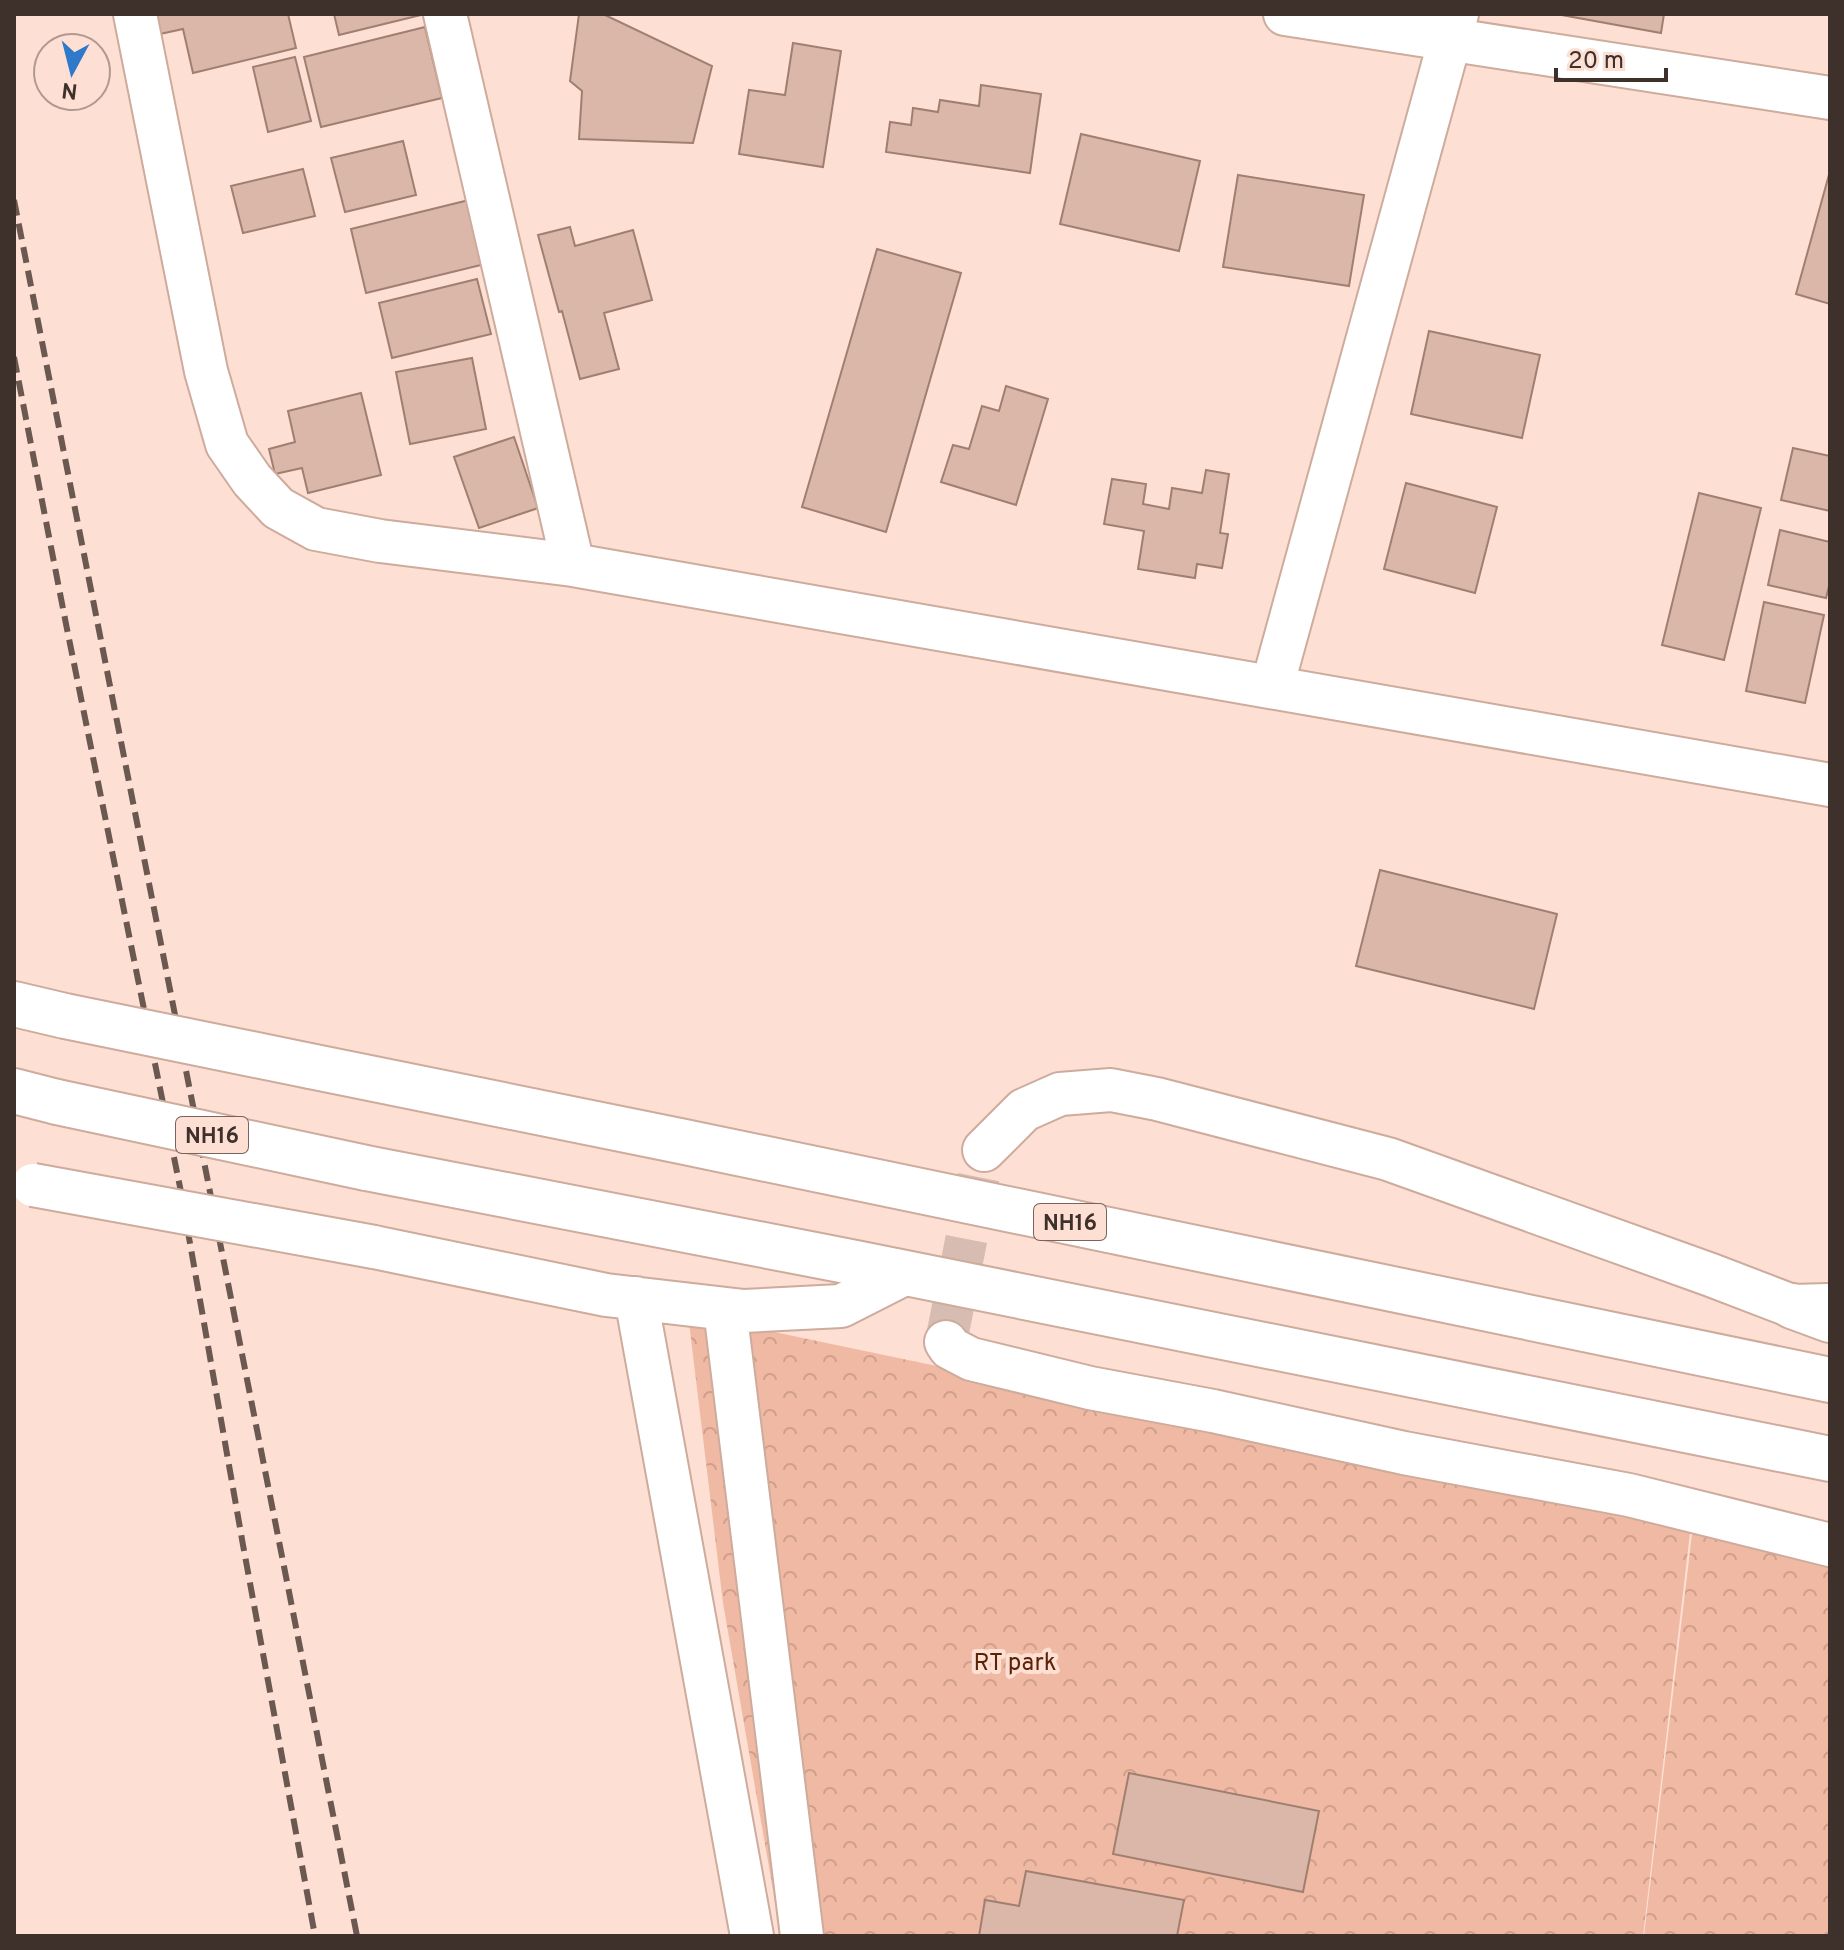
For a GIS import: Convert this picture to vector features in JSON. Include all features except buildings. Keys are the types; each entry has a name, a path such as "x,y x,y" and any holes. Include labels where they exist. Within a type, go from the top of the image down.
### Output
{"highway":[{"name":"NH16","path":"32,1007 1830,1380"},
{"name":"NH16","path":"14,1091 366,1168 1830,1459"}],"street":[{"path":"135,14 206,371 227,444 252,480 278,508 316,529 380,541 573,565 1830,785"},
{"path":"445,14 573,565"},
{"path":"1285,14 1454,27 1830,98"},
{"path":"1272,687 1454,27"},
{"path":"984,1150 1024,1110 1060,1094 1111,1090 1388,1159 1817,1310"},
{"path":"24,1184 374,1247 606,1295 744,1311 841,1306 906,1273"},
{"path":"636,1298 752,1936"},
{"path":"725,1309 802,1936"},
{"path":"946,1342 950,1348 971,1359 1090,1388 1213,1411 1404,1453 1629,1495 1830,1545"}],"green space":[{"name":"RT park","path":"688,1314 1691,1524 1643,1936 781,1936 723,1603"},
{"path":"1695,1509 1830,1539 1830,1936 1644,1936"}],"tunnel":[{"path":"946,1342 984,1150"}],"railway":[{"path":"14,200 357,1936"},
{"path":"14,357 181,1192 315,1936"}]}
